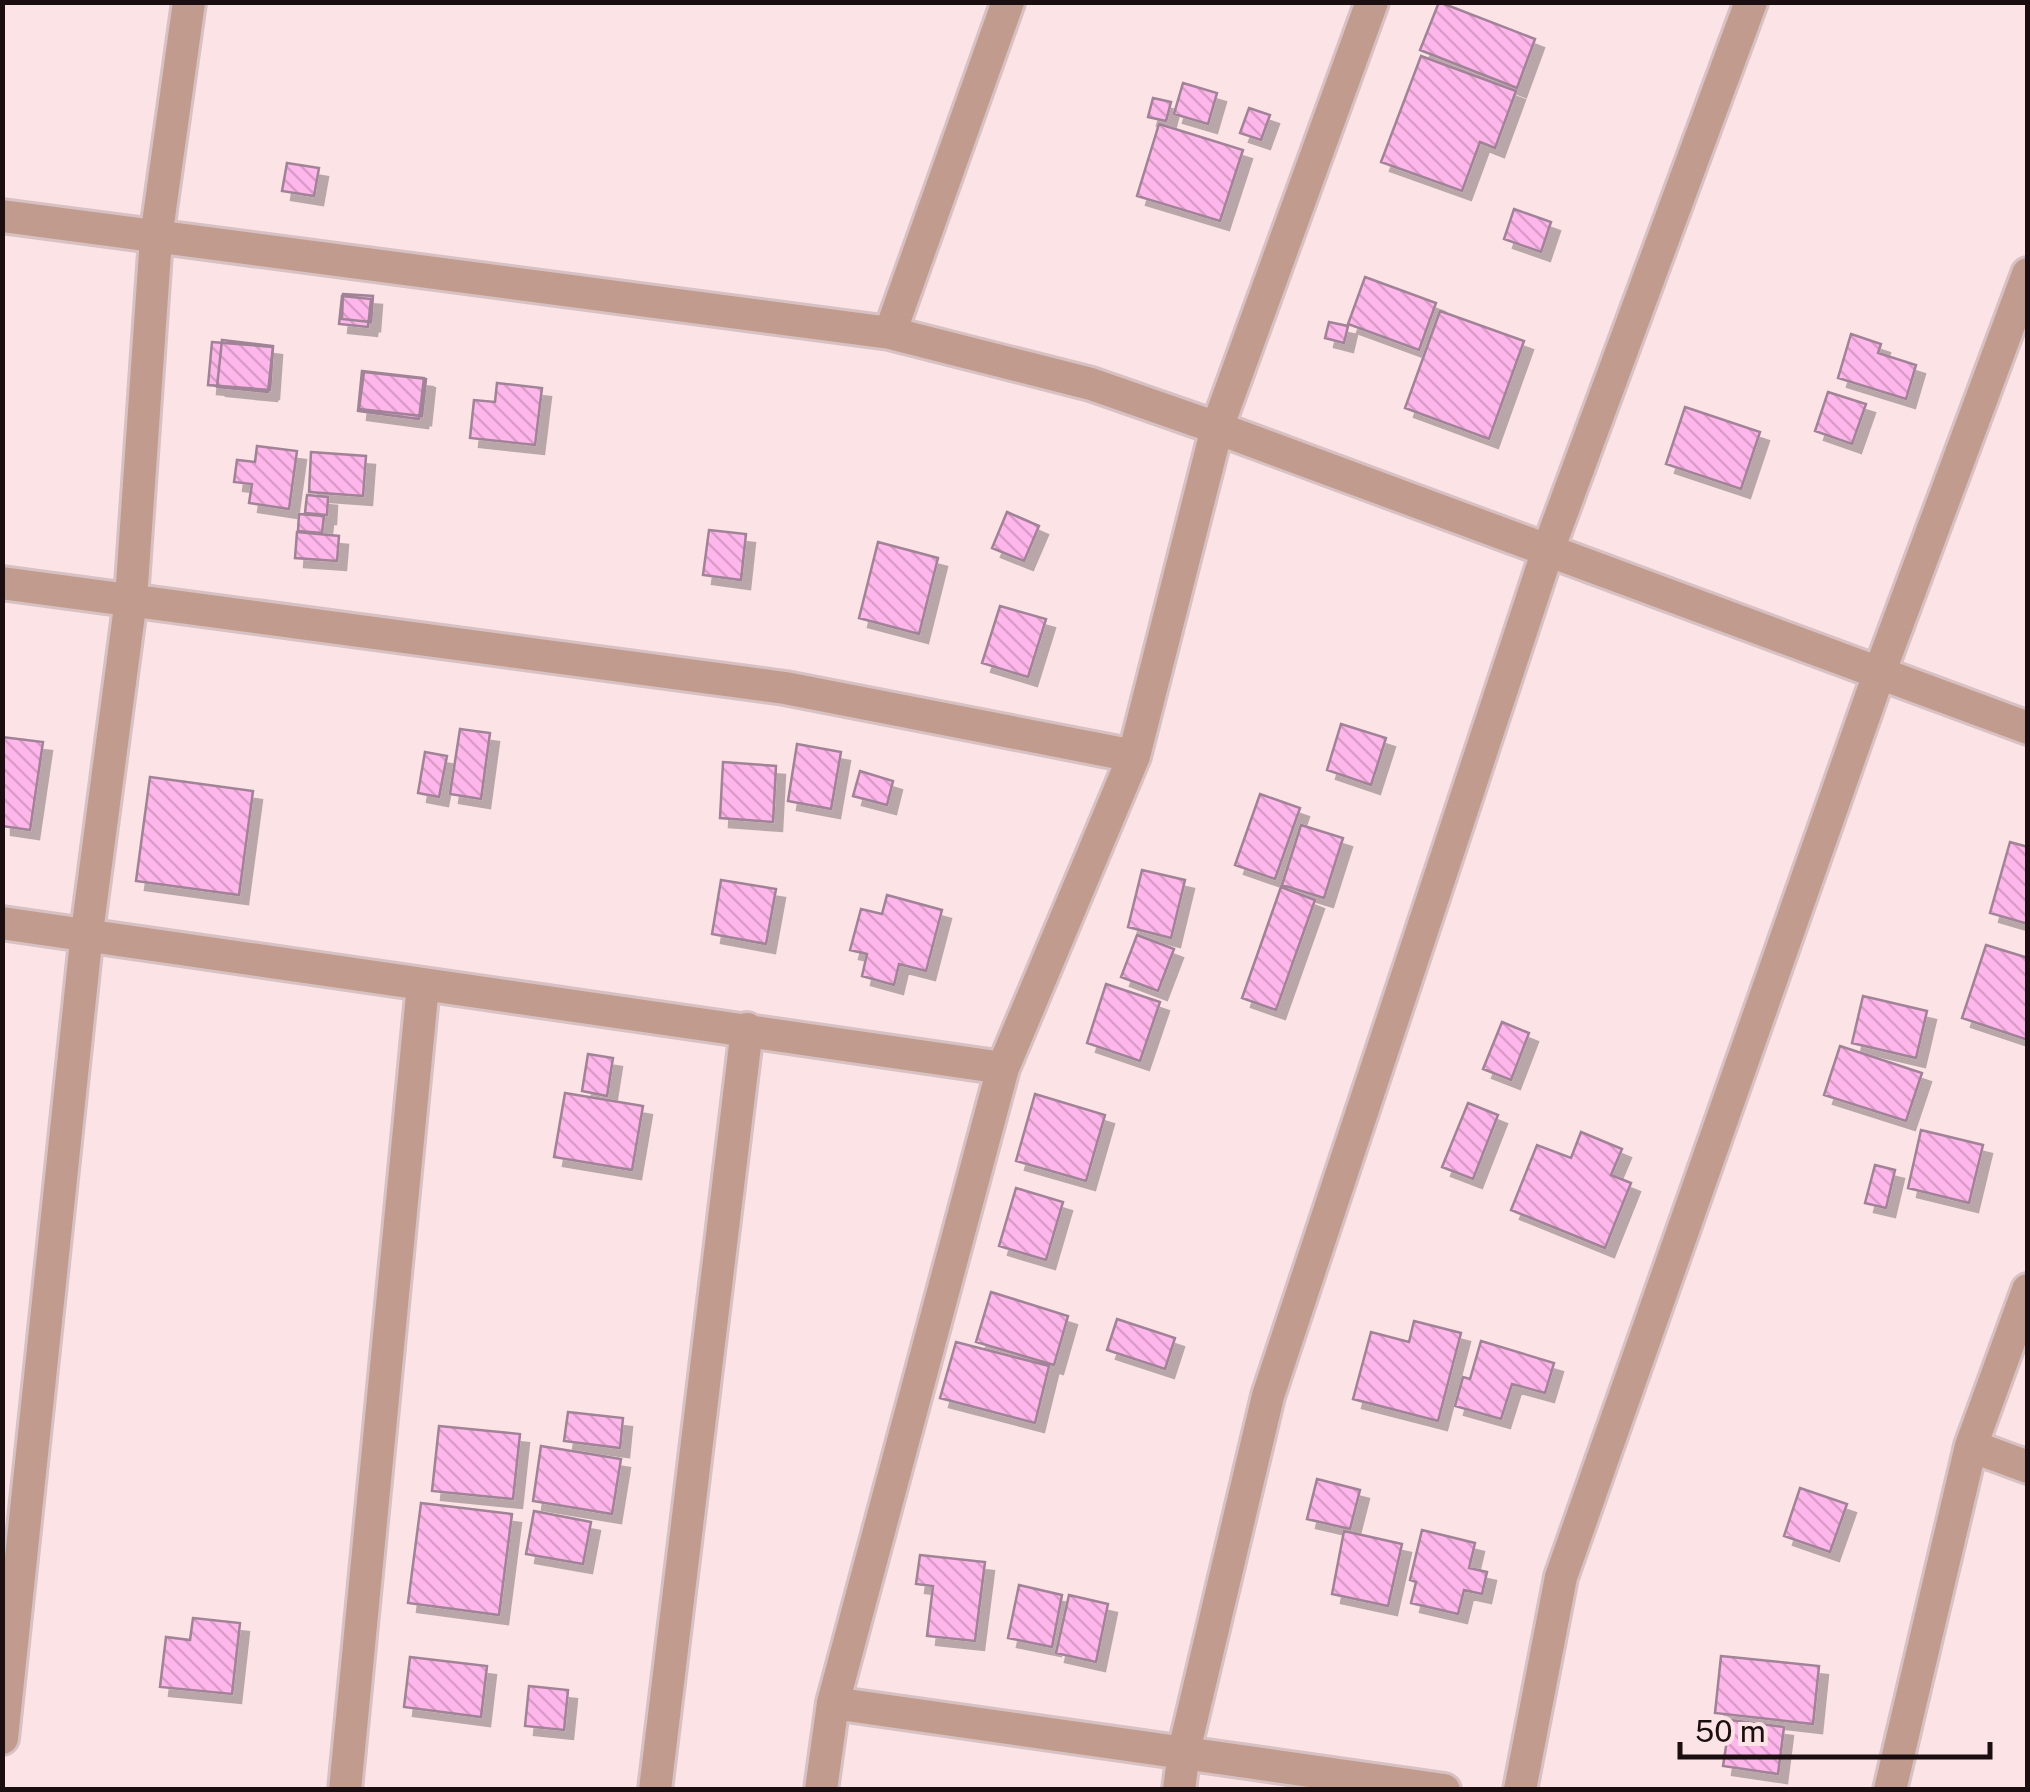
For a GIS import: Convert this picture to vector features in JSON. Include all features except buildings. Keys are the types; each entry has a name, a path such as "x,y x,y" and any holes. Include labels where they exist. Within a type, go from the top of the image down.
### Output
{"street":[{"path":"2,1738 87,932 131,598 156,238 189,2"},
{"path":"890,333 1008,2"},
{"path":"821,1790 833,1703 1003,1068 1134,756 1217,428 1372,2"},
{"path":"1179,1790 1184,1752 1268,1396 1548,550 1752,2"},
{"path":"2,216 890,333 1091,384 2028,728"},
{"path":"1520,1790 1561,1577 1880,671 2028,274"},
{"path":"2,583 785,688 1134,756"},
{"path":"2,922 1003,1068"},
{"path":"345,1790 423,985"},
{"path":"655,1790 747,1030"},
{"path":"1890,1790 1971,1446 2028,1290"},
{"path":"1971,1446 2028,1467"},
{"path":"833,1703 1444,1790"}]}
